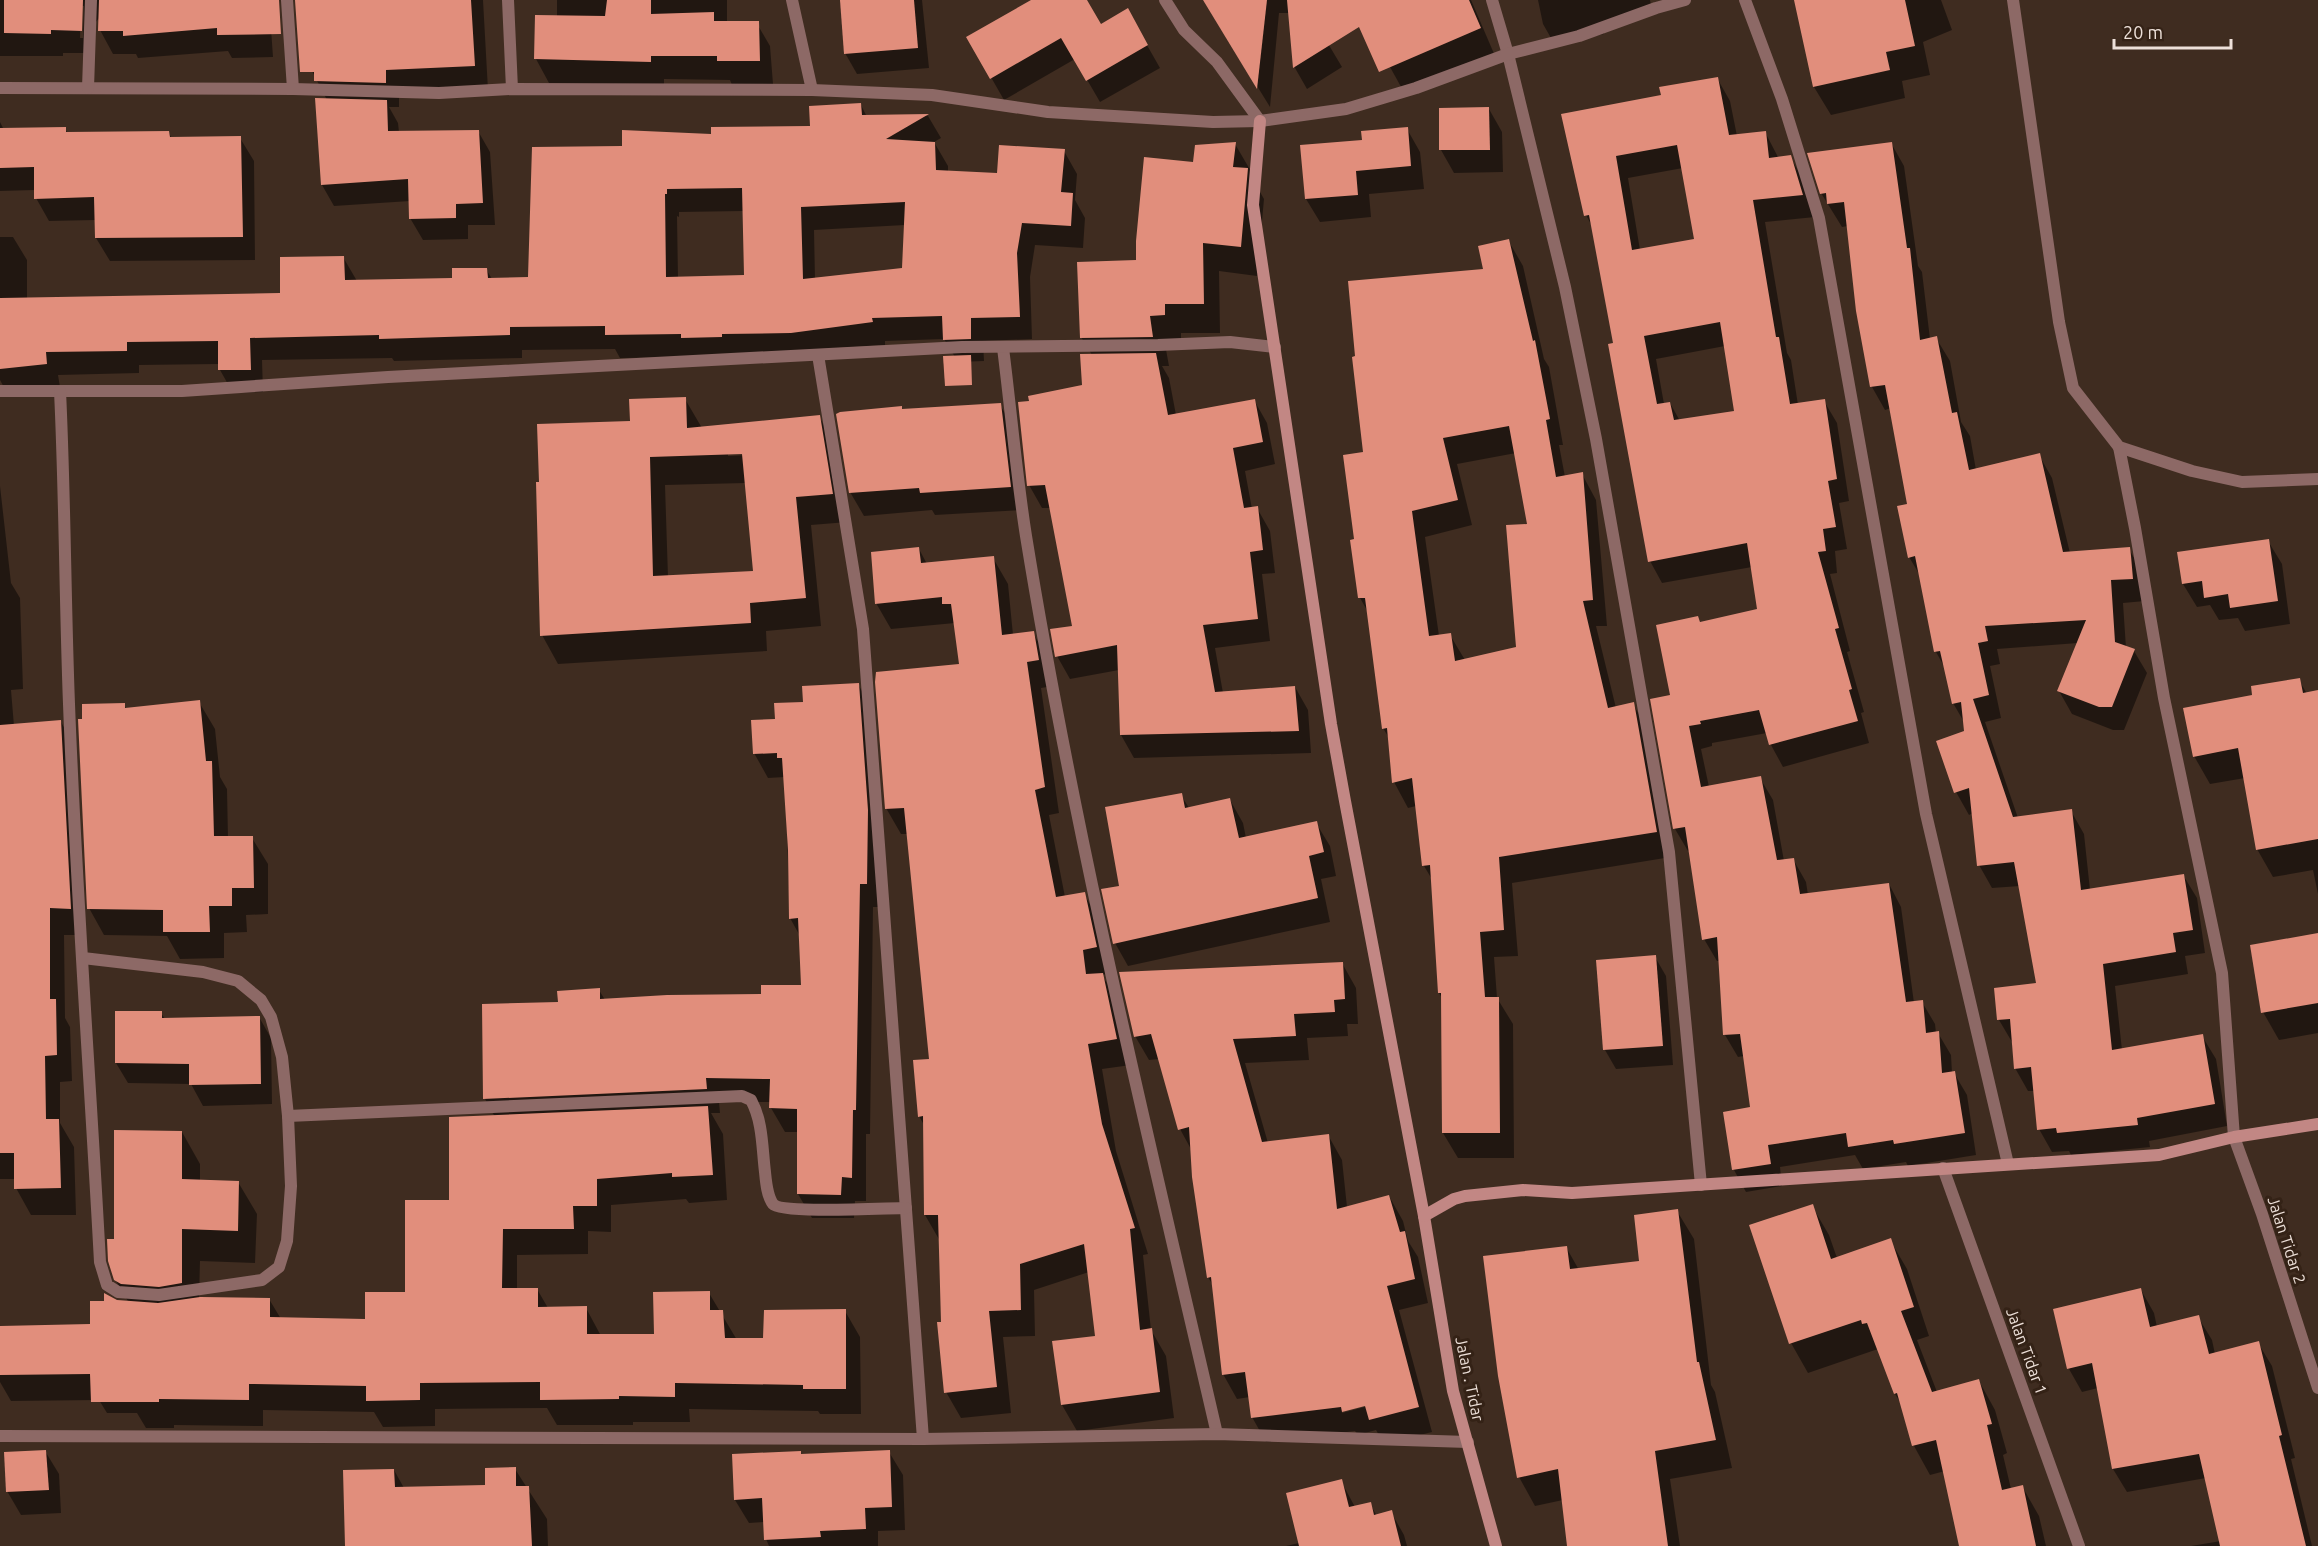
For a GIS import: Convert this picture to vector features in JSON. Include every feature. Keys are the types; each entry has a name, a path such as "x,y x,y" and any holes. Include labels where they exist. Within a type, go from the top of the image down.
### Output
{"street":[{"path":"88,88 91,0"},
{"path":"287,0 293,89"},
{"path":"508,0 512,89"},
{"path":"792,0 812,90"},
{"path":"1165,0 1184,30 1217,62 1260,121"},
{"path":"1492,0 1508,54 1565,287 1596,439 1669,852 1701,1185"},
{"path":"0,88 293,89 439,93 512,89 812,90 932,95 1048,112 1213,122 1260,121 1346,109 1416,88 1508,54 1579,36 1685,0"},
{"path":"1745,0 1782,99 1819,218 1926,814 2008,1164"},
{"path":"2013,0 2057,310 2073,388 2119,447 2192,471 2242,482 2318,479"},
{"name":"Jalan . Tidar","path":"1260,121 1253,205 1331,724 1424,1216 1453,1391 1496,1546"},
{"path":"0,391 182,391 962,347 1230,342 1275,347"},
{"path":"1004,348 1026,533 1077,820 1217,1434"},
{"path":"818,355 863,629 923,1439"},
{"path":"60,392 69,703 83,958 100,1262 106,1285 118,1292 159,1295 262,1280 279,1267 287,1241 291,1186 288,1116 282,1057 271,1017 261,1000 238,981 204,972 83,958"},
{"name":"Jalan Tidar 2","path":"2119,447 2164,698 2222,973 2234,1137 2262,1214 2318,1388"},
{"path":"288,1116 742,1095 751,1100 759,1121 769,1197 774,1205 801,1209 906,1208"},
{"path":"1424,1216 1454,1199 1465,1196 1522,1190 1572,1193 2159,1155 2234,1137 2318,1124"},
{"name":"Jalan Tidar 1","path":"1943,1168 2079,1546"},
{"path":"0,1436 923,1439 1217,1434 1468,1442"}],"building":[{"path":"4,0 83,0 82,31 51,30 51,34 4,33"},
{"path":"99,0 279,0 281,34 217,35 217,28 123,36 123,31 98,31"},
{"path":"295,0 471,0 475,66 386,70 386,83 314,81 314,72 300,72"},
{"path":"607,0 651,0 651,14 714,12 714,21 759,21 760,61 717,61 717,56 651,56 651,62 534,59 535,15 605,16"},
{"path":"840,0 914,0 918,48 844,54"},
{"path":"1031,0 1087,0 1101,24 1128,8 1148,45 1086,81 1061,38 990,79 966,37"},
{"path":"1203,0 1267,0 1257,89"},
{"path":"1287,0 1469,0 1481,28 1379,72 1359,27 1293,68"},
{"path":"1794,0 1905,0 1915,46 1886,52 1890,70 1813,87"},
{"path":"1718,77 1729,135 1766,131 1769,158 1791,155 1803,195 1753,200 1776,337 1779,337 1790,404 1825,399 1837,479 1828,481 1836,527 1823,529 1826,551 1818,552 1839,628 1835,629 1852,689 1849,690 1858,721 1769,745 1759,710 1700,721 1701,724 1689,726 1701,787 1761,776 1777,860 1794,858 1800,894 1889,883 1906,1002 1923,1000 1926,1033 1939,1031 1942,1073 1955,1071 1965,1133 1894,1144 1893,1140 1848,1147 1846,1133 1768,1145 1771,1164 1732,1170 1723,1112 1750,1107 1740,1034 1723,1035 1717,937 1702,940 1685,827 1673,829 1650,699 1670,695 1656,625 1698,616 1700,622 1757,609 1747,543 1648,562 1608,344 1613,343 1589,215 1584,216 1561,114 1661,95 1659,87","holes":["1677,145 1694,239 1632,250 1616,156","1720,322 1734,411 1674,420 1670,402 1657,404 1644,336"]},
{"path":"315,98 387,100 388,131 479,130 483,203 456,204 456,218 409,219 408,179 321,185"},
{"path":"861,103 862,115 929,114 886,139 935,142 936,170 997,173 999,145 1065,149 1061,192 1073,193 1071,226 1022,223 1017,253 1020,317 971,318 971,339 943,340 942,316 872,318 873,322 791,333 722,334 722,337 681,338 681,334 605,335 605,326 510,327 510,335 379,339 379,335 250,338 251,370 218,370 218,341 127,342 127,351 46,352 47,364 0,369 0,298 280,293 280,257 344,256 345,280 452,278 452,268 487,268 488,278 528,277 532,147 622,146 622,130 711,134 711,127 810,126 809,106","holes":["742,188 744,275 666,277 665,194 667,194 667,189","905,202 902,268 803,279 801,207"]},
{"path":"1489,107 1490,150 1439,150 1439,108"},
{"path":"66,127 66,132 169,131 170,137 241,136 243,237 95,238 94,197 34,199 34,167 0,168 0,128"},
{"path":"1408,127 1411,166 1356,171 1358,195 1305,199 1300,145 1362,140 1361,131"},
{"path":"1236,142 1233,167 1248,168 1241,247 1203,243 1204,304 1165,304 1165,315 1150,316 1153,337 1080,338 1077,262 1136,260 1144,157 1193,162 1195,145"},
{"path":"1892,142 1907,248 1910,248 1920,340 1937,336 1952,413 1957,412 1969,470 2040,453 2063,552 2130,547 2133,579 2111,580 2115,642 2135,649 2112,707 2099,707 2057,691 2086,620 1985,626 1988,641 1978,643 1989,695 1973,699 2013,817 2072,809 2081,890 2184,874 2193,930 2173,933 2176,952 2103,964 2112,1050 2203,1034 2215,1104 2137,1118 2138,1125 2057,1133 2056,1128 2037,1130 2031,1067 2014,1069 2010,1019 1997,1020 1994,988 2036,983 2014,862 1977,866 1969,788 1954,793 1936,741 1964,731 1961,702 1952,704 1940,651 1934,652 1915,556 1908,558 1897,506 1907,504 1885,385 1870,387 1856,311 1844,202 1827,204 1826,193 1820,194 1807,153"},
{"path":"1509,239 1533,341 1535,340 1550,419 1546,420 1556,477 1583,472 1593,600 1583,601 1608,708 1634,702 1657,832 1499,857 1504,930 1480,932 1485,997 1499,997 1500,1133 1442,1133 1441,993 1438,993 1430,865 1422,866 1412,778 1392,783 1387,728 1382,729 1365,598 1358,598 1350,540 1354,539 1343,455 1363,452 1352,357 1355,356 1348,281 1483,269 1478,246","holes":["1509,426 1527,524 1506,525 1516,647 1455,661 1451,633 1429,636 1412,511 1458,500 1443,438"]},
{"path":"1156,353 1168,415 1255,399 1263,442 1233,448 1244,508 1258,506 1263,550 1250,552 1258,619 1203,625 1215,692 1295,686 1299,731 1120,735 1117,645 1055,657 1050,629 1072,626 1045,485 1027,486 1018,402 1029,401 1028,396 1082,385 1080,354"},
{"path":"971,355 972,385 945,386 943,356"},
{"path":"686,397 687,428 820,415 833,494 796,497 806,598 750,603 751,623 540,636 536,482 539,482 537,424 630,421 629,399","holes":["742,454 753,571 653,576 650,457"]},
{"path":"1001,403 1011,487 920,493 919,488 849,493 836,414 902,406 902,409"},
{"path":"2269,539 2278,601 2230,608 2228,594 2204,598 2202,581 2182,584 2177,552"},
{"path":"919,547 921,563 994,556 1002,635 1034,631 1039,660 1027,662 1045,787 1035,790 1056,897 1085,892 1097,947 1083,950 1086,974 1103,973 1117,1039 1088,1044 1102,1124 1135,1228 1130,1229 1140,1330 1152,1328 1160,1392 1061,1405 1052,1341 1095,1336 1084,1244 1020,1264 1021,1310 989,1311 997,1387 944,1393 937,1322 941,1322 938,1215 924,1215 923,1116 918,1117 913,1060 929,1059 904,808 885,809 875,682 876,672 959,664 951,604 942,604 942,597 875,604 871,552"},
{"path":"2300,678 2303,693 2318,690 2318,839 2256,850 2238,748 2193,757 2183,708 2252,695 2251,686"},
{"path":"859,683 868,810 867,884 860,884 856,1110 853,1110 852,1178 842,1177 841,1195 797,1194 797,1109 769,1108 770,1079 706,1078 707,1089 483,1099 482,1004 558,1002 557,991 600,988 600,999 667,995 761,994 761,985 801,985 798,918 789,919 788,850 782,758 777,758 777,753 753,754 751,720 775,719 774,703 803,702 802,686"},
{"path":"200,700 206,761 212,761 214,836 253,836 254,888 232,888 232,906 209,906 210,932 163,932 163,910 87,909 78,719 82,719 82,704 125,703 125,708"},
{"path":"61,720 71,909 50,908 50,999 56,999 57,1055 45,1056 46,1119 59,1119 61,1188 14,1189 14,1153 0,1153 0,725"},
{"path":"1182,793 1185,808 1230,798 1239,838 1317,821 1324,852 1309,856 1318,898 1113,944 1101,889 1119,886 1105,807"},
{"path":"2318,933 2318,1003 2261,1013 2250,945"},
{"path":"1656,955 1663,1046 1603,1050 1596,960"},
{"path":"1343,962 1345,999 1334,1000 1335,1012 1294,1014 1296,1036 1233,1039 1262,1142 1329,1134 1337,1209 1389,1195 1400,1232 1405,1231 1415,1279 1387,1286 1419,1407 1369,1420 1365,1406 1342,1412 1341,1407 1251,1418 1245,1372 1222,1375 1211,1277 1207,1278 1192,1177 1189,1127 1178,1130 1151,1034 1134,1037 1119,972"},
{"path":"115,1011 162,1011 162,1018 260,1016 261,1084 189,1085 189,1064 115,1063"},
{"path":"708,1106 713,1175 672,1177 672,1173 597,1179 597,1206 573,1206 574,1229 503,1229 502,1288 538,1288 538,1307 587,1306 587,1334 654,1334 653,1292 710,1291 710,1310 723,1310 725,1338 763,1338 764,1310 846,1309 846,1389 803,1389 803,1385 675,1383 675,1397 619,1396 619,1399 540,1400 540,1382 420,1383 420,1400 366,1401 366,1386 249,1384 249,1400 159,1399 159,1402 91,1402 90,1374 0,1375 0,1326 90,1324 90,1301 104,1301 104,1293 117,1300 158,1303 200,1297 270,1298 270,1317 365,1319 365,1292 405,1292 405,1200 449,1200 449,1117"},
{"path":"114,1130 182,1131 182,1179 239,1181 238,1231 182,1229 182,1283 159,1287 121,1284 114,1280 108,1261 107,1239 114,1239"},
{"path":"1813,1204 1831,1259 1891,1238 1914,1307 1901,1311 1932,1392 1979,1379 1992,1424 1987,1425 2002,1490 2023,1485 2036,1546 1959,1546 1936,1440 1912,1446 1897,1393 1894,1394 1867,1323 1862,1324 1861,1320 1789,1344 1749,1225"},
{"path":"1678,1209 1697,1362 1699,1362 1716,1440 1655,1451 1668,1546 1567,1546 1558,1469 1517,1478 1498,1376 1483,1256 1567,1246 1570,1269 1639,1261 1634,1215"},
{"path":"2141,1288 2150,1327 2199,1315 2209,1354 2259,1341 2306,1546 2220,1546 2199,1454 2112,1469 2092,1363 2067,1369 2053,1309"},
{"path":"46,1450 49,1490 6,1492 4,1452"},
{"path":"890,1450 892,1507 865,1508 866,1529 820,1531 821,1537 764,1540 762,1498 734,1500 732,1454"},
{"path":"516,1467 516,1486 529,1486 532,1546 345,1546 343,1470 394,1469 395,1487 485,1485 485,1468"},
{"path":"1342,1479 1349,1507 1371,1502 1374,1515 1392,1510 1401,1546 1299,1546 1286,1493"}]}
